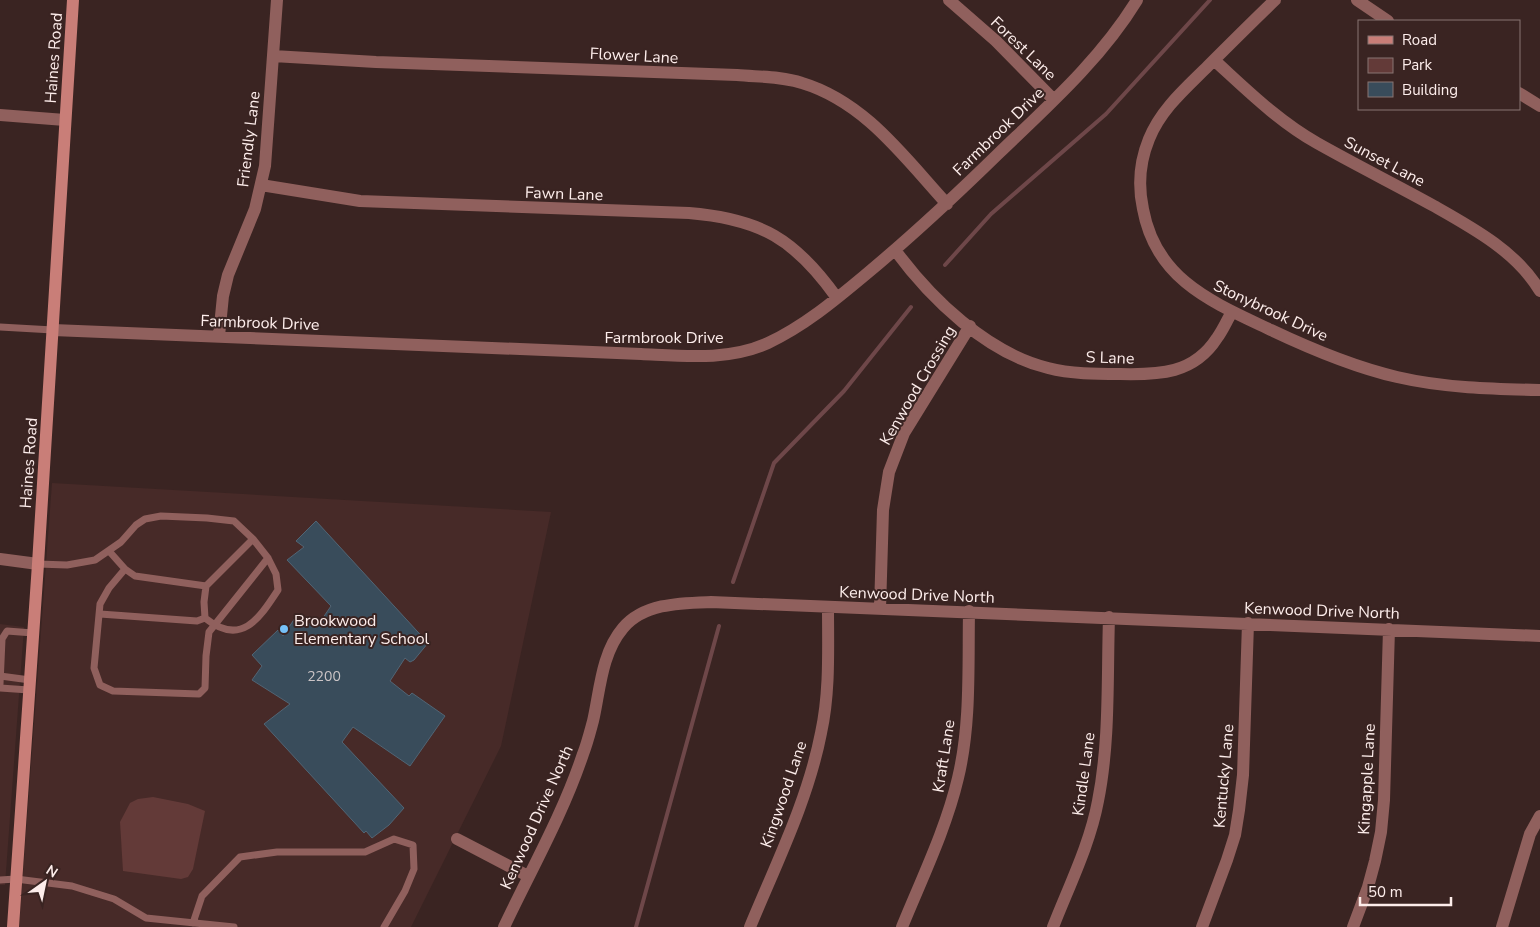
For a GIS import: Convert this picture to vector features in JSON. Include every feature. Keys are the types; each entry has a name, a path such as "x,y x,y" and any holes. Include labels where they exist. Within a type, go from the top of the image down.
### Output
{"street":[{"name":"Haines Road","path":"13,927 38,564 73,0"},
{"name":"Friendly Lane","path":"220,336 221,308 227,282 261,186 267,148 277,0"},
{"name":"Forest Lane","path":"949,0 996,41 1054,100"},
{"name":"Farmbrook Drive","path":"53,330 641,354 723,355 744,351 790,332 815,316 948,204 1054,100 1109,40 1137,0"},
{"name":"Stonybrook Drive","path":"1275,0 1172,101 1149,139 1142,161 1141,200 1151,238 1168,266 1199,294 1232,312 1338,358 1398,377 1455,386 1540,390"},
{"path":"1357,0 1387,20"},
{"name":"Flower Lane","path":"273,56 376,62 737,75 786,79 828,93 860,113 892,143 948,204"},
{"name":"Sunset Lane","path":"1214,60 1265,108 1281,120 1316,142 1408,191 1487,238 1514,258 1525,269 1540,291"},
{"path":"1520,94 1540,106"},
{"path":"0,114 65,120"},
{"name":"Fawn Lane","path":"261,186 360,201 689,213 735,220 768,231 801,254 825,280 837,298"},
{"name":"S Lane","path":"894,250 928,292 970,326 1009,353 1048,368 1094,374 1150,374 1171,371 1197,360 1207,351 1232,312"},
{"name":"Kenwood Crossing","path":"880,608 883,510 889,472 904,433 970,326"},
{"path":"0,559 38,564"},
{"name":"Kenwood Drive North","path":"504,927 572,785 593,721 606,661 612,647 624,627 633,619 662,606 711,602 1389,628 1540,636"},
{"name":"Kingwood Lane","path":"750,927 798,808 812,770 819,742 826,703 828,607"},
{"name":"Kraft Lane","path":"902,927 951,804 959,776 964,745 967,704 969,611"},
{"name":"Kindle Lane","path":"1053,927 1083,852 1098,800 1106,721 1108,617"},
{"name":"Kentucky Lane","path":"1202,927 1227,860 1235,834 1239,810 1243,775 1248,623"},
{"name":"Kingapple Lane","path":"1352,927 1368,887 1381,832 1384,800 1389,628"},
{"path":"1502,927 1530,834 1540,816"},
{"path":"458,839 528,876"}],"lane":[{"path":"0,327 53,330"},
{"path":"38,564 67,565 95,560 121,542 144,519 161,516 234,521 253,539 268,558 276,574 278,590 254,623 236,631 214,626 205,618"},
{"path":"205,618 206,586 253,539"},
{"path":"109,551 124,569 135,576 206,586"},
{"path":"124,569 109,588 100,604 94,668 100,685 113,691 198,694 205,688 206,656 210,632 268,558"},
{"path":"100,614 197,621 205,618"},
{"path":"0,684 2,639 7,631 33,633"},
{"path":"0,676 29,685"},
{"path":"0,688 29,685"},
{"path":"193,923 202,896 240,857 278,852 365,852 394,839 413,845 414,869 405,891 384,927"},
{"path":"0,880 16,879 72,886 114,899 146,918 234,927"}],"shaded area":[{"name":"Brookwood Elementary School","path":"52,483 551,512 501,746 411,927 19,927"},
{"path":"0,624 24,627 5,885 0,885"}],"green space":[{"path":"153,797 188,804 205,811 193,869 188,877 181,879 123,871 120,822 130,803 138,799"}],"building":[{"name":"Brookwood Elementary School","path":"316,521 428,643 414,660 410,662 405,658 390,681 409,696 412,693 445,716 410,766 353,727 342,742 404,808 389,825 372,838 366,831 364,833 264,724 290,704 252,680 262,666 252,655 278,630 283,636 297,615 316,628 331,606 287,560 304,547 296,541"}],"waterway":[{"path":"945,265 991,214 1106,114 1210,0"},
{"path":"733,582 774,463 844,391 911,307"},
{"path":"636,927 719,626"}],"place":[{"name":"Brookwood Elementary School","path":"284,629"}]}
